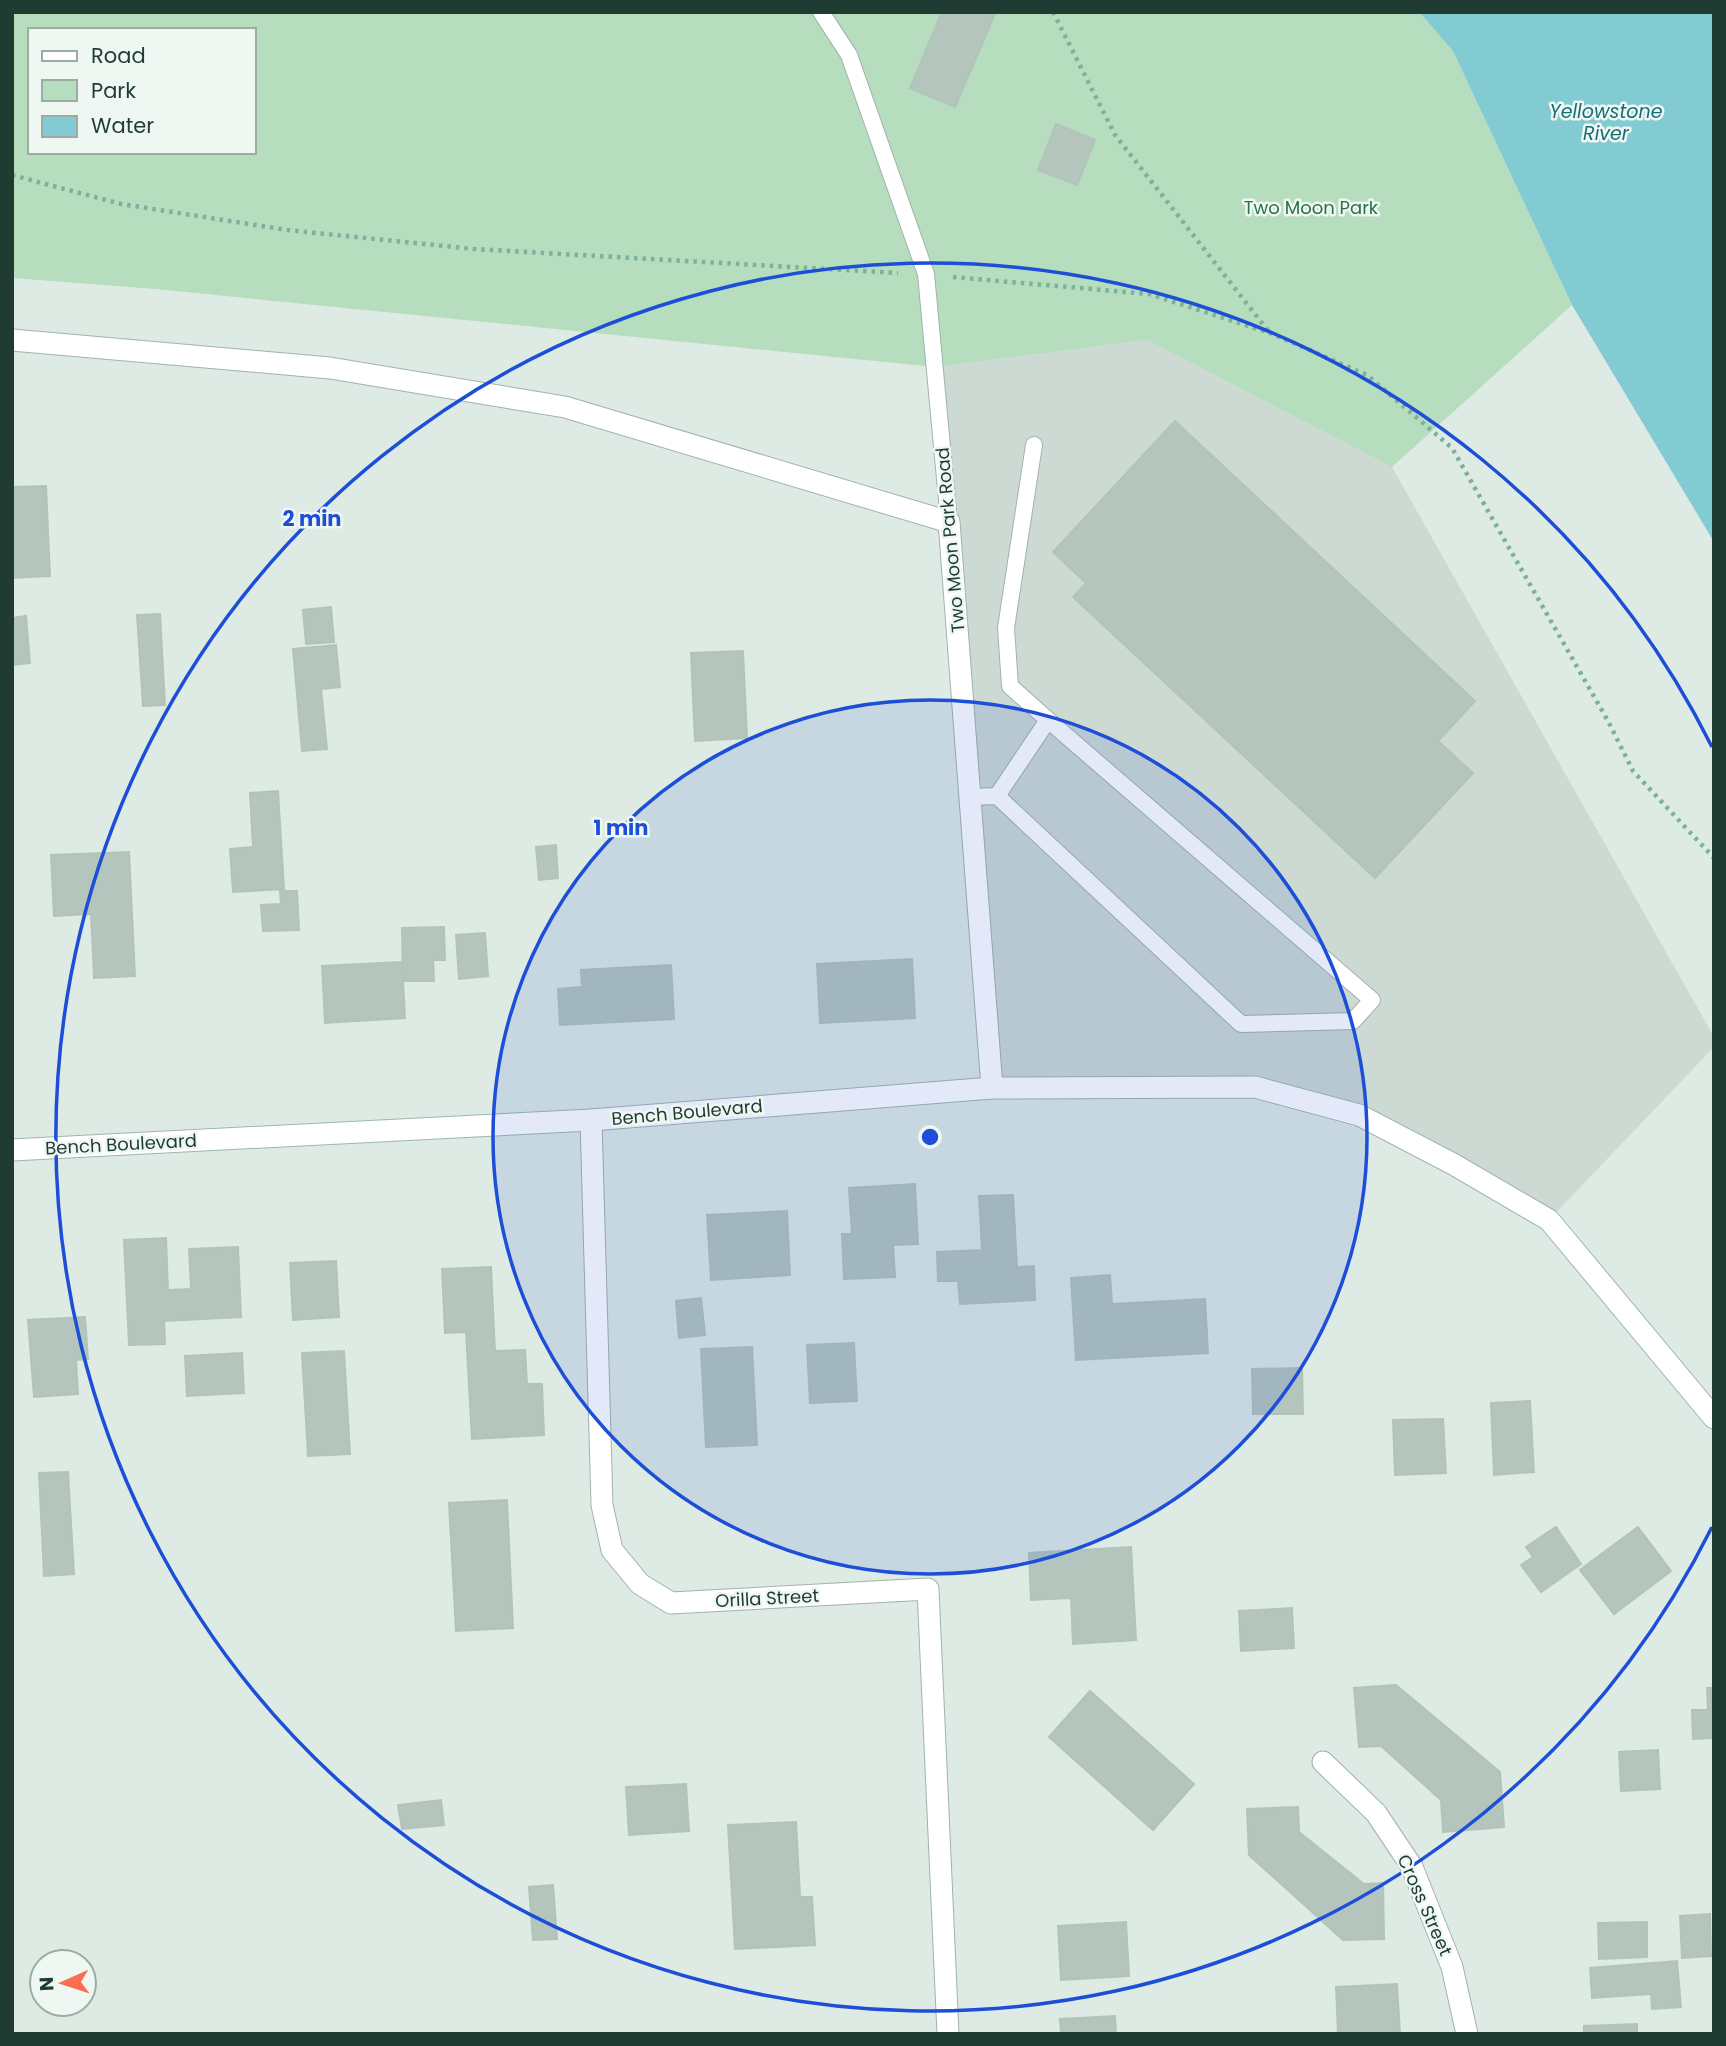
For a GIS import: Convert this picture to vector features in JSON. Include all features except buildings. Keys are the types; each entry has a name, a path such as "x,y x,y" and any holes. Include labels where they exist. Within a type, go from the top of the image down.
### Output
{"street":[{"path":"12,340 330,368 565,407 949,522"},
{"name":"Two Moon Park Road","path":"949,522 992,1088"},
{"name":"Bench Boulevard","path":"12,1150 591,1120 992,1088 1255,1087 1359,1115 1453,1164 1549,1220 1714,1418"},
{"name":"Orilla Street","path":"591,1120 602,1505 612,1550 640,1584 671,1603 928,1589 948,2034"},
{"name":"Cross Street","path":"1324,1762 1376,1813 1412,1867 1452,1967 1466,2034"}],"lane":[{"name":"Two Moon Park Road","path":"821,12 849,55 926,274 949,522"},
{"path":"970,797 997,796 1241,1024 1353,1021 1372,1000 1010,686 1006,628 1034,445"},
{"path":"997,796 1048,720"}],"path":[{"path":"1053,12 1115,135 1270,333"}],"shaded area":[{"path":"1147,340 1392,467 1714,1037 1714,1047 1549,1220 1359,1115 1255,1087 992,1088 935,367"}],"green space":[{"name":"Two Moon Park","path":"12,12 1419,12 1453,51 1572,305 1392,467 1147,340 935,367 155,289 12,278"}],"water":[{"name":"Yellowstone River","path":"1419,12 1714,12 1714,542 1572,305 1453,51"}]}
